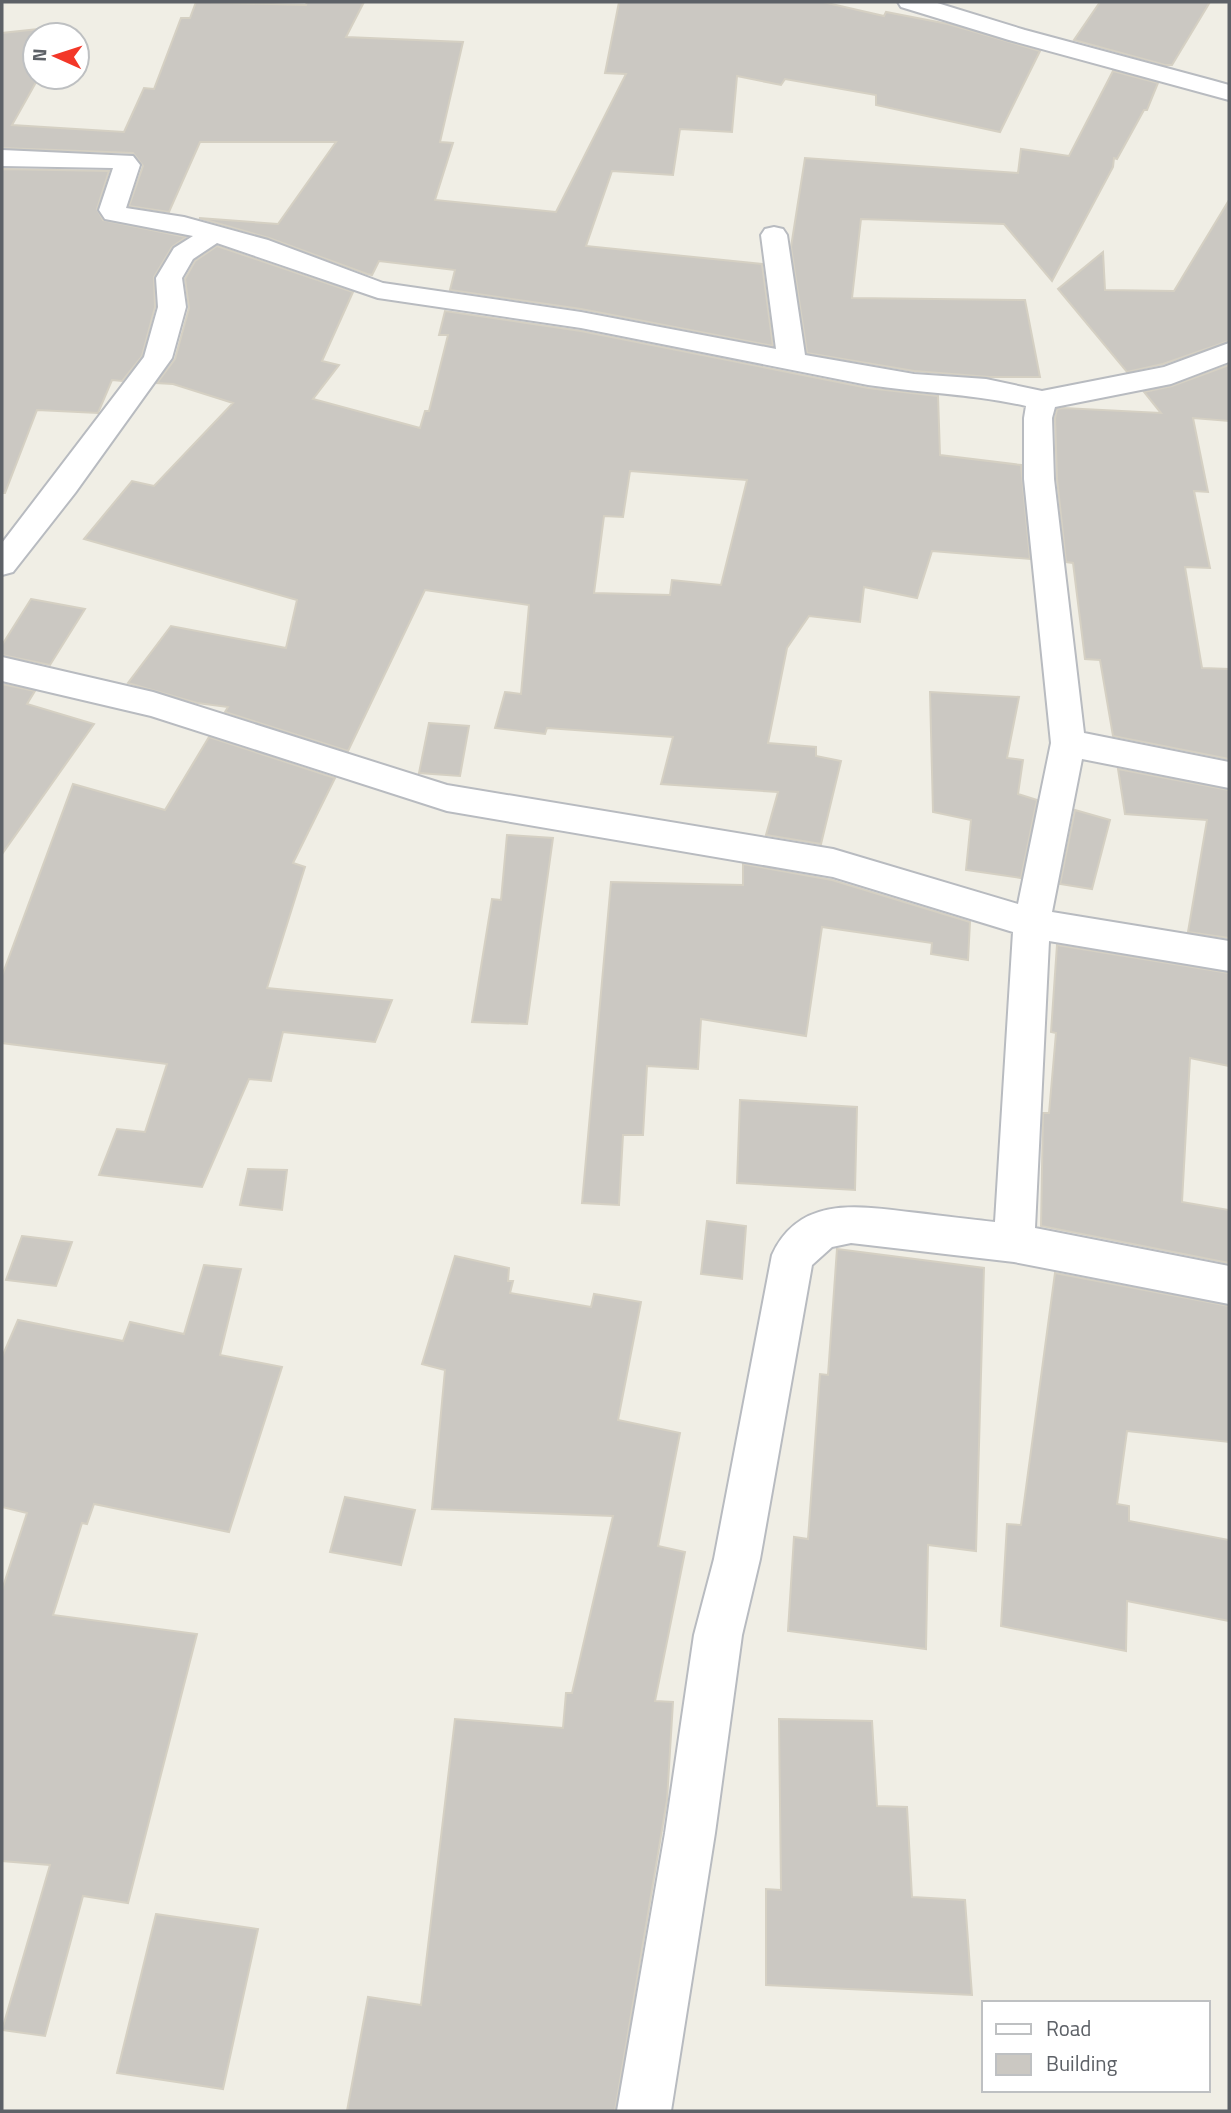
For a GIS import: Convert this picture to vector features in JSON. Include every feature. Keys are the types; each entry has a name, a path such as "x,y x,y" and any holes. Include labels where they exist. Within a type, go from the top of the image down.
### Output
{"street":[{"path":"909,2 1229,93"},
{"path":"2,158 124,161 127,165 112,210 114,214 184,225 260,246 379,290 581,320 914,383 986,388 1042,400 1171,375 1229,352"},
{"path":"2,564 64,486 158,358 172,307 169,278 183,254 214,233"},
{"path":"774,235 792,361"},
{"path":"1014,1243 1032,923 1068,743 1039,479 1038,418 1042,400"},
{"path":"2,669 153,704 447,798 833,863 1032,923 1229,956"},
{"path":"1068,743 1229,775"},
{"path":"644,2111 690,1833 718,1635 737,1559 793,1255 821,1230 851,1224 1014,1243 1229,1285"}],"building":[{"path":"196,2 306,5 307,2 364,2 346,37 463,42 440,142 453,143 435,200 556,212 626,74 605,73 619,2 823,2 884,16 886,12 948,24 1040,51 1000,132 876,105 876,95 785,79 781,85 737,76 732,132 680,129 673,175 612,171 586,246 762,264 773,346 581,309 450,290 455,270 379,261 372,275 367,274 269,238 199,218 278,224 336,142 200,142 169,212 129,206 143,166 133,153 2,148 2,33 21,31 21,91 31,91 12,125 124,132 144,88 154,89 181,18 190,18"},
{"path":"1100,2 1210,2 1172,65 1165,65 1074,40"},
{"path":"1113,71 1158,83 1147,110 1144,110 1117,159 1114,158 1113,167 1052,281 1004,224 861,219 852,298 1025,300 1040,377 990,377 914,371 807,353 791,247 805,158 1018,173 1021,149 1069,156"},
{"path":"2,169 109,171 97,209 103,220 186,237 172,247 154,277 155,307 142,356 122,381 112,380 98,413 37,410 5,493 2,493"},
{"path":"1229,200 1229,341 1163,364 1127,372 1058,289 1103,252 1105,290 1174,291"},
{"path":"217,246 353,292 322,361 339,365 313,399 420,428 425,411 429,411 448,335 439,335 445,311 581,331 868,388 938,396 940,455 1021,465 1030,559 932,551 917,598 864,587 860,622 809,616 787,648 768,743 816,747 816,756 841,761 821,844 766,835 778,792 661,784 673,737 547,728 545,734 495,728 505,692 521,694 529,605 425,590 348,751 225,712 228,707 197,703 128,683 171,626 286,648 297,600 84,539 132,481 154,486 233,403 173,384 157,383 175,359 189,308 185,279 195,261","holes":["630,471 747,480 721,585 672,580 670,595 594,593 604,516 623,517"]},
{"path":"1229,365 1229,421 1193,418 1208,492 1194,491 1210,568 1185,567 1202,668 1229,669 1229,759 1113,736 1100,660 1085,659 1073,563 1066,562 1057,479 1055,418 1057,409 1063,408 1161,413 1144,392 1172,386"},
{"path":"31,599 85,609 50,665 2,655 2,645"},
{"path":"2,684 35,691 27,704 94,724 2,854"},
{"path":"930,692 1019,697 1007,758 1023,760 1018,794 1037,800 1021,878 966,870 971,820 933,812"},
{"path":"429,723 469,726 460,776 419,773"},
{"path":"209,737 335,778 293,863 305,867 267,988 392,1000 375,1042 283,1032 271,1081 249,1079 202,1187 99,1175 117,1129 145,1132 167,1064 2,1043 2,976 73,784 165,810"},
{"path":"1118,769 1229,790 1229,938 1188,932 1207,820 1125,814"},
{"path":"1075,810 1110,820 1092,889 1060,884"},
{"path":"507,835 553,838 527,1024 472,1022 492,899 501,900"},
{"path":"743,864 832,880 970,922 968,960 931,954 932,943 822,927 806,1036 701,1019 698,1069 647,1066 643,1135 623,1135 619,1205 582,1203 611,882 743,885"},
{"path":"1057,945 1229,973 1229,1066 1190,1058 1182,1202 1229,1210 1229,1263 1041,1226 1043,1113 1049,1113 1056,1033 1051,1032"},
{"path":"740,1100 857,1107 855,1190 737,1183"},
{"path":"248,1169 287,1170 282,1210 240,1205"},
{"path":"707,1221 746,1226 742,1279 701,1274"},
{"path":"22,1236 72,1242 56,1286 6,1280"},
{"path":"837,1249 984,1268 976,1551 928,1545 926,1649 788,1631 794,1537 808,1539 820,1374 828,1375"},
{"path":"455,1256 509,1268 508,1281 513,1281 510,1293 591,1307 594,1294 641,1302 618,1420 680,1433 658,1546 685,1552 655,1701 673,1702 667,1800 615,2111 347,2111 368,1997 421,2005 455,1719 563,1728 566,1693 572,1693 613,1516 432,1509 445,1370 422,1364"},
{"path":"204,1265 241,1269 220,1355 282,1367 229,1532 94,1504 87,1524 82,1523 53,1615 197,1634 128,1903 83,1896 45,2036 2,2030 50,1865 2,1861 2,1590 27,1513 2,1507 2,1357 18,1320 123,1341 130,1322 184,1334"},
{"path":"1055,1273 1229,1306 1229,1442 1127,1431 1117,1504 1129,1506 1129,1521 1229,1540 1229,1621 1127,1601 1126,1651 1001,1626 1007,1524 1021,1525"},
{"path":"345,1497 415,1510 401,1565 330,1552"},
{"path":"779,1719 872,1721 877,1806 907,1807 912,1897 965,1900 972,1995 766,1985 766,1889 781,1890"},
{"path":"156,1914 258,1929 223,2089 117,2073"}]}
